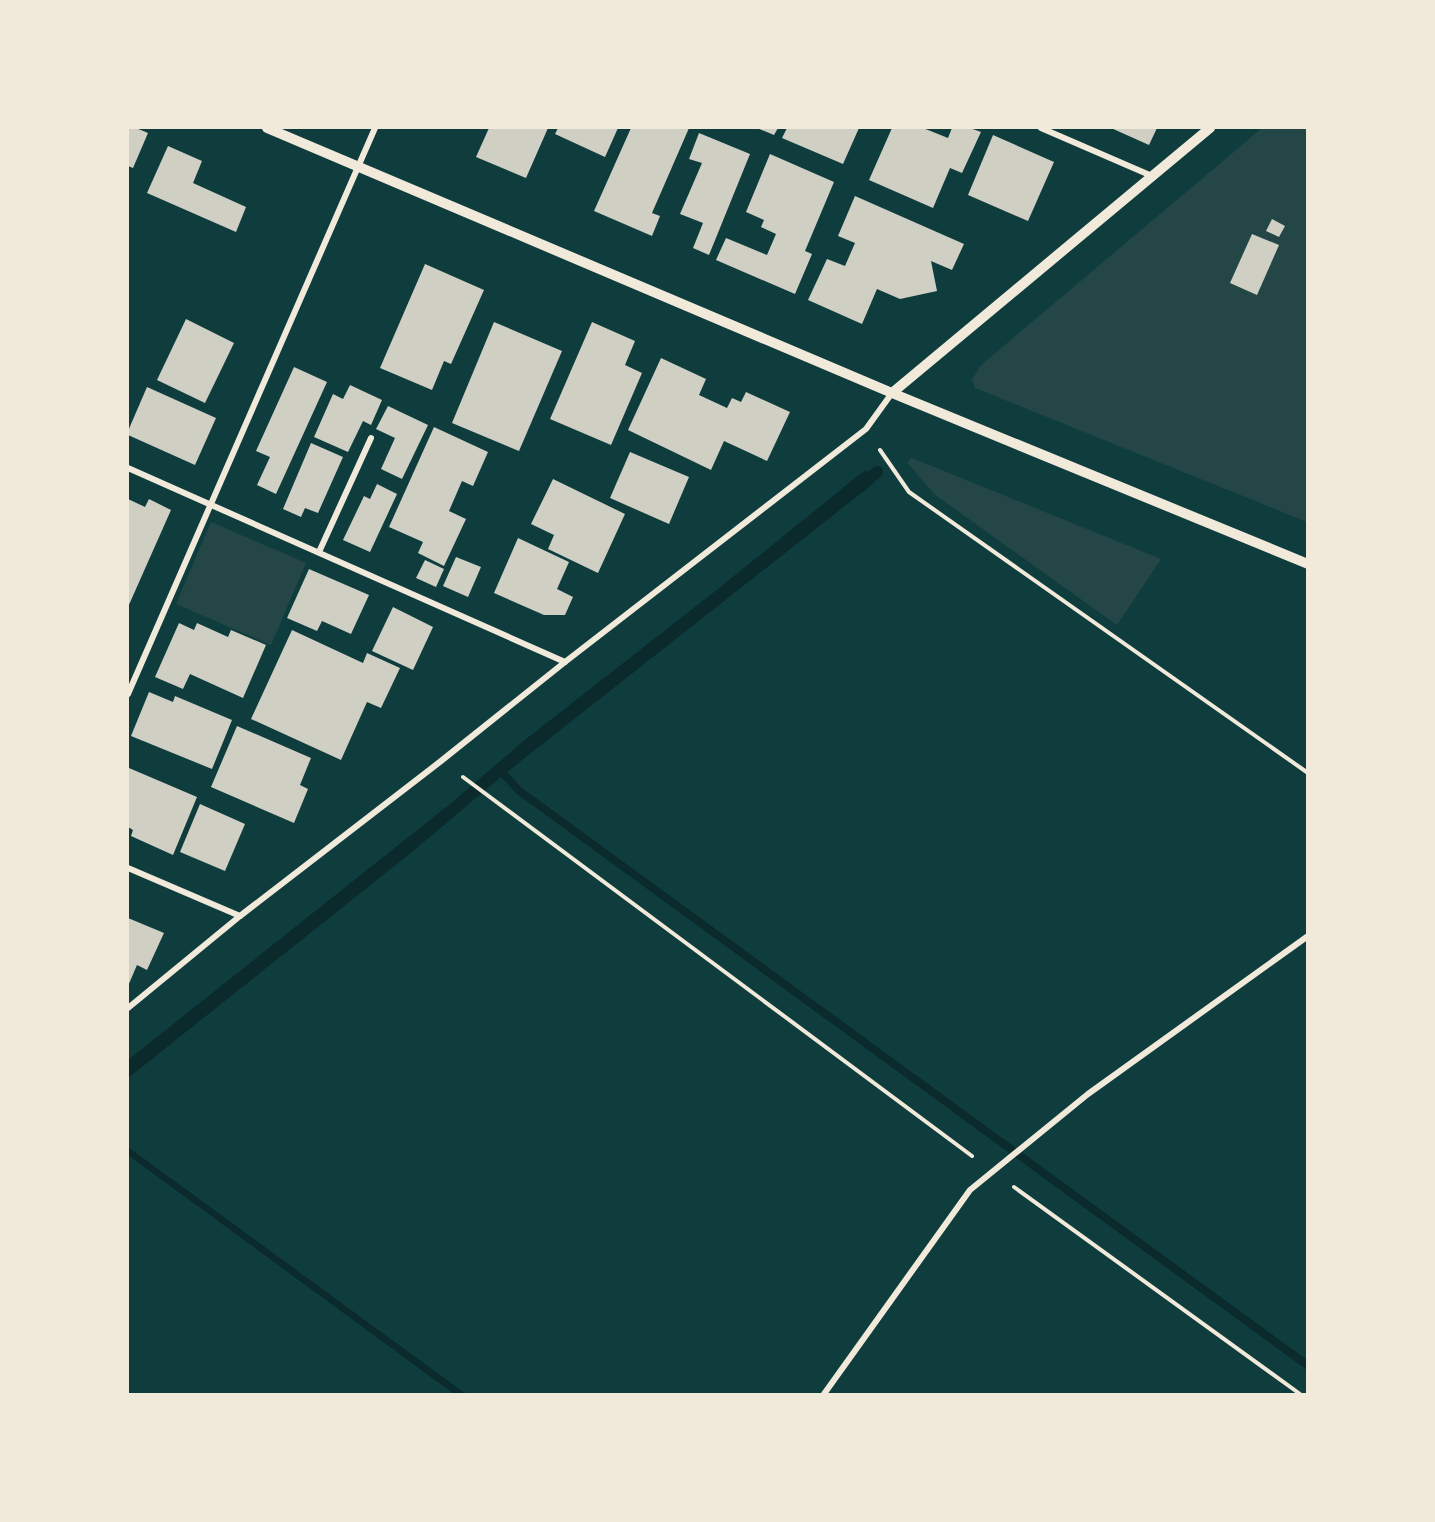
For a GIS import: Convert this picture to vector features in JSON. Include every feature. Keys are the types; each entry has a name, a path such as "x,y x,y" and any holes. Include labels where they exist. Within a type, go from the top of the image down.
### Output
{"street":[{"path":"267,128 892,393 1308,564"},
{"path":"128,694 375,128"},
{"path":"1041,128 1152,176"},
{"path":"128,1008 240,916 866,429 892,393 1210,128"},
{"path":"319,552 371,438"},
{"path":"128,468 565,662"},
{"path":"128,868 240,916"},
{"path":"824,1395 970,1190 1088,1094 1308,936"}],"path":[{"path":"866,429 909,492 1308,773"},
{"path":"441,761 993,1171 1300,1395"}],"shaded area":[{"path":"1262,128 1307,128 1307,522 975,388 972,380 980,366"},
{"path":"912,458 1161,559 1117,625 934,494 907,462"},
{"path":"865,470 874,483 507,772 522,788 1307,1360 1307,1370 517,794 501,777 407,856 128,1078 128,1060 450,804 521,743 718,589"},
{"path":"211,522 306,563 271,645 176,604"},
{"path":"128,1147 466,1394 454,1394 128,1155"}],"building":[{"path":"128,128 136,128 148,133 133,168 128,166"},
{"path":"489,128 548,128 526,178 476,157"},
{"path":"558,128 618,128 605,157 555,134"},
{"path":"631,128 689,128 652,213 660,216 652,236 594,211"},
{"path":"757,128 778,128 774,135"},
{"path":"787,128 859,128 843,164 782,138"},
{"path":"892,128 923,128 948,138 952,128 970,128 981,132 962,173 950,168 933,208 869,180"},
{"path":"1111,128 1157,128 1149,145"},
{"path":"699,133 750,154 709,255 693,248 703,223 680,214 702,163 689,159"},
{"path":"993,135 1054,162 1028,221 968,195"},
{"path":"168,146 202,161 193,183 246,207 236,232 147,193"},
{"path":"770,154 834,182 805,251 812,254 795,294 716,260 726,238 767,255 776,234 761,227 764,220 746,212"},
{"path":"855,196 964,244 952,270 931,261 937,291 900,299 877,289 862,324 808,300 827,259 845,266 855,243 838,236"},
{"path":"1272,219 1285,226 1279,237 1266,231"},
{"path":"1252,234 1279,245 1257,295 1230,283"},
{"path":"425,264 484,290 451,364 444,361 432,390 380,368"},
{"path":"186,319 234,343 205,403 157,380"},
{"path":"494,322 562,351 519,451 452,423"},
{"path":"592,322 635,341 625,365 642,373 611,445 550,419"},
{"path":"661,358 706,379 699,395 727,408 732,398 741,402 746,392 790,412 767,461 724,441 711,470 628,430"},
{"path":"294,367 327,382 276,494 257,485 270,457 256,451"},
{"path":"350,385 382,400 371,425 363,421 348,452 314,437 333,394 343,399"},
{"path":"147,387 216,418 195,465 128,435"},
{"path":"388,406 428,425 402,479 381,469 395,438 376,429"},
{"path":"434,427 488,452 473,486 462,481 449,511 466,519 444,566 418,553 423,542 389,527"},
{"path":"311,443 343,457 318,513 305,508 301,517 283,509"},
{"path":"630,452 689,477 669,524 610,498"},
{"path":"553,479 625,514 598,573 548,549 554,535 531,524"},
{"path":"377,484 397,494 370,552 343,540 364,496 370,499"},
{"path":"128,499 145,507 149,499 171,510 128,607"},
{"path":"518,538 569,562 557,589 573,597 565,615 544,615 494,593"},
{"path":"456,557 481,567 468,597 443,586"},
{"path":"425,560 444,569 436,587 416,578"},
{"path":"309,569 369,595 351,634 322,621 317,631 287,618"},
{"path":"393,607 433,627 413,670 372,651"},
{"path":"179,623 194,630 197,623 228,637 231,630 266,645 243,698 190,674 183,689 155,677"},
{"path":"292,630 363,663 367,653 400,668 381,708 367,702 341,760 251,719"},
{"path":"149,692 173,702 175,696 232,720 212,769 131,736"},
{"path":"237,726 311,758 300,785 308,789 294,823 211,787"},
{"path":"129,768 197,797 173,855 131,836 133,830 128,827"},
{"path":"200,804 245,824 225,871 180,852"},
{"path":"128,918 164,933 147,970 137,965 128,986"}],"waterway":[{"path":"859,486 877,472"}]}
